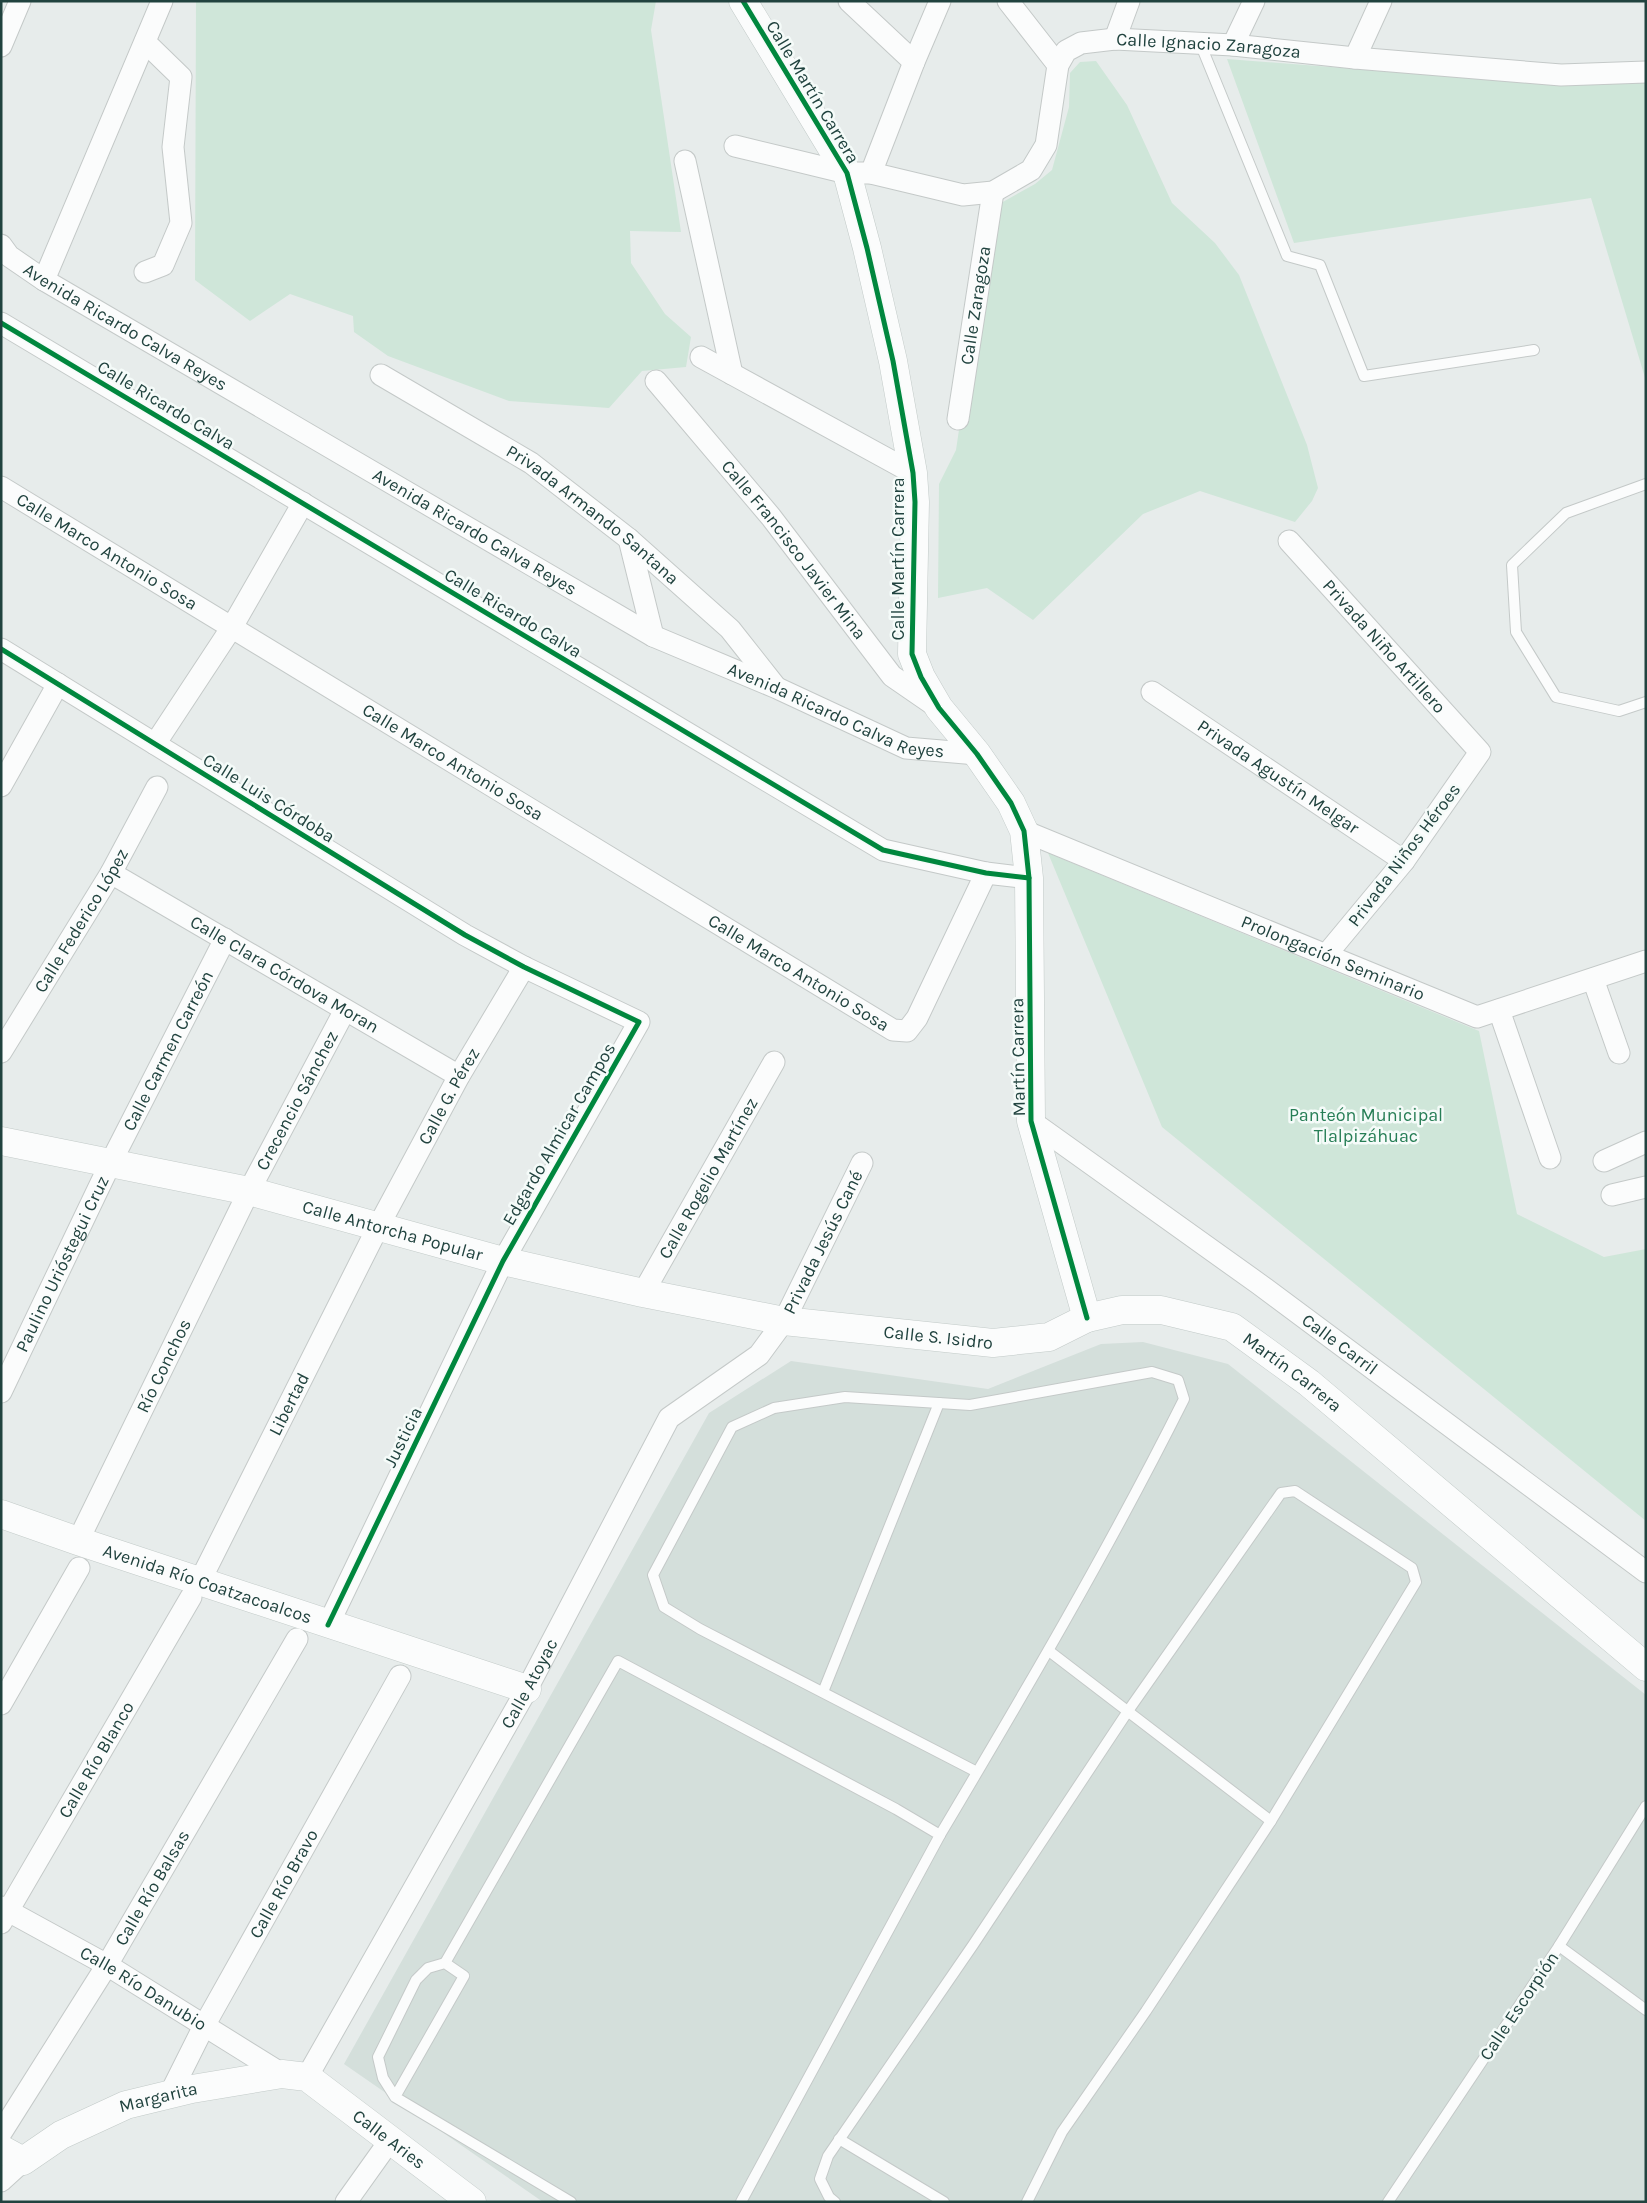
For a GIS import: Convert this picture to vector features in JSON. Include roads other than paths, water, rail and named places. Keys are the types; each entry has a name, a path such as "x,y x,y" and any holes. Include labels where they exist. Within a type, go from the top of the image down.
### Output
{"street":[{"path":"1,46 20,1"},
{"path":"44,280 162,1"},
{"name":"Calle Martín Carrera","path":"743,1 859,173 867,248 893,361 913,473 915,502 912,654 921,677 939,708 977,754 1011,804 1024,831 1029,878"},
{"path":"849,1 914,62"},
{"path":"859,173 914,62 940,1"},
{"path":"735,146 963,195 993,192 1031,170 1046,145 1058,64 1008,1"},
{"path":"1115,39 1129,1"},
{"path":"1233,45 1254,1"},
{"path":"1355,58 1382,1"},
{"name":"Calle Ignacio Zaragoza","path":"1058,64 1066,51 1081,42 1115,39 1233,45 1355,58 1561,75 1646,72"},
{"path":"145,42 181,76 173,147 181,223 163,265 145,272"},
{"path":"685,161 732,374"},
{"name":"Calle Zaragoza","path":"958,419 993,192"},
{"name":"Avenida Ricardo Calva Reyes","path":"1,245 10,256 44,280 653,636 777,688 906,748 977,754"},
{"name":"Calle Ricardo Calva","path":"1,323 883,850 986,873 1029,878"},
{"path":"701,357 913,473"},
{"name":"Privada Armando Santana","path":"381,375 531,463 629,539 730,629 777,688"},
{"name":"Calle Francisco Javier Mina","path":"656,381 771,517 892,676 939,708"},
{"name":"Calle Marco Antonio Sosa","path":"1,486 893,1030 907,1031 917,1018 986,873"},
{"path":"155,744 232,627 302,503"},
{"path":"629,539 653,636"},
{"name":"Privada Niño Artillero","path":"1289,541 1480,752"},
{"name":"Calle Luis Córdoba","path":"1,649 466,935 524,967 639,1022"},
{"path":"1,786 58,684"},
{"name":"Privada Agustín Melgar","path":"1152,692 1404,861"},
{"name":"Privada Niños Héroes","path":"1326,955 1404,861 1480,752"},
{"name":"Calle Federico López","path":"1,1052 111,873 157,787"},
{"name":"Prolongación Seminario","path":"1024,831 1477,1017 1646,961"},
{"name":"Calle Clara Córdova Moran","path":"111,873 459,1076"},
{"name":"Martín Carrera","path":"1029,878 1031,1121 1087,1318 1122,1310 1160,1310 1232,1328 1308,1382 1646,1667"},
{"name":"Calle Carmen Carreón","path":"111,1162 225,938"},
{"name":"Calle G. Pérez","path":"378,1227 459,1076 524,967"},
{"path":"1592,978 1619,1053"},
{"name":"Crecencio Sánchez","path":"249,1191 344,1010"},
{"path":"1499,1010 1550,1158"},
{"name":"Edgardo Almicar Campos","path":"503,1261 639,1022"},
{"name":"Calle Rogelio Martínez","path":"643,1293 774,1062"},
{"name":"Calle Carril","path":"1031,1121 1259,1284 1646,1572"},
{"name":"Calle Antorcha Popular","path":"1,1141 249,1191 503,1261 643,1293 784,1321"},
{"path":"1604,1161 1646,1142"},
{"name":"Paulino Urióstegui Cruz","path":"1,1392 111,1162"},
{"name":"Privada Jesús Cané","path":"784,1321 862,1163"},
{"path":"1612,1195 1646,1187"},
{"name":"Río Conchos","path":"78,1541 249,1191"},
{"name":"Libertad","path":"196,1589 378,1227"},
{"name":"Justicia","path":"328,1625 503,1261"},
{"name":"Calle S. Isidro","path":"784,1321 993,1343 1049,1337 1087,1318"},
{"name":"Calle Atoyac","path":"294,2075 527,1689 669,1418 759,1355 784,1321"},
{"name":"Avenida Río Coatzacoalcos","path":"1,1514 78,1541 196,1589 328,1625 527,1689"},
{"path":"1,1704 79,1568"},
{"name":"Calle Río Blanco","path":"4,1914 196,1589"},
{"name":"Calle Río Balsas","path":"1,2133 107,1965 296,1638"},
{"name":"Calle Río Bravo","path":"170,2094 204,2026 400,1676"},
{"name":"Calle Río Danubio","path":"4,1914 107,1965 204,2026 294,2075"},
{"name":"Margarita","path":"12,2155 126,2106 170,2094 294,2075"},
{"name":"Calle Aries","path":"294,2075 391,2139 472,2202"},
{"path":"346,2202 391,2139"},
{"path":"1,2181 12,2155"}],"lane":[{"path":"1200,43 1287,256 1320,266 1364,376 1534,350"},
{"path":"1646,484 1566,513 1512,565 1516,632 1556,698 1619,711 1646,702"},
{"path":"742,2202 828,2038 940,1835 1049,1650 1137,1494 1184,1399 1178,1380 1152,1372 970,1405 845,1397 774,1408 732,1427 653,1575 664,1607 700,1629 977,1772"},
{"path":"822,1692 939,1403"},
{"path":"835,2202 829,2197 820,2180 828,2156 968,1953 1128,1712 1281,1493 1295,1491 1412,1568 1416,1582 1271,1821 1146,2011 1062,2132 1027,2202"},
{"path":"1049,1650 1271,1821"},
{"path":"571,2202 395,2096 383,2078 378,2057 416,1980 428,1968 445,1963 618,1661 896,1809 940,1835"},
{"name":"Calle Escorpión","path":"1388,2202 1559,1946 1646,1806"},
{"path":"1559,1946 1646,2010"},
{"path":"395,2096 464,1976 445,1963"},
{"path":"839,2139 944,2202"}],"park label":[{"name":"Panteón Municipal Tlalpizáhuac","path":"1366,1125"}]}
